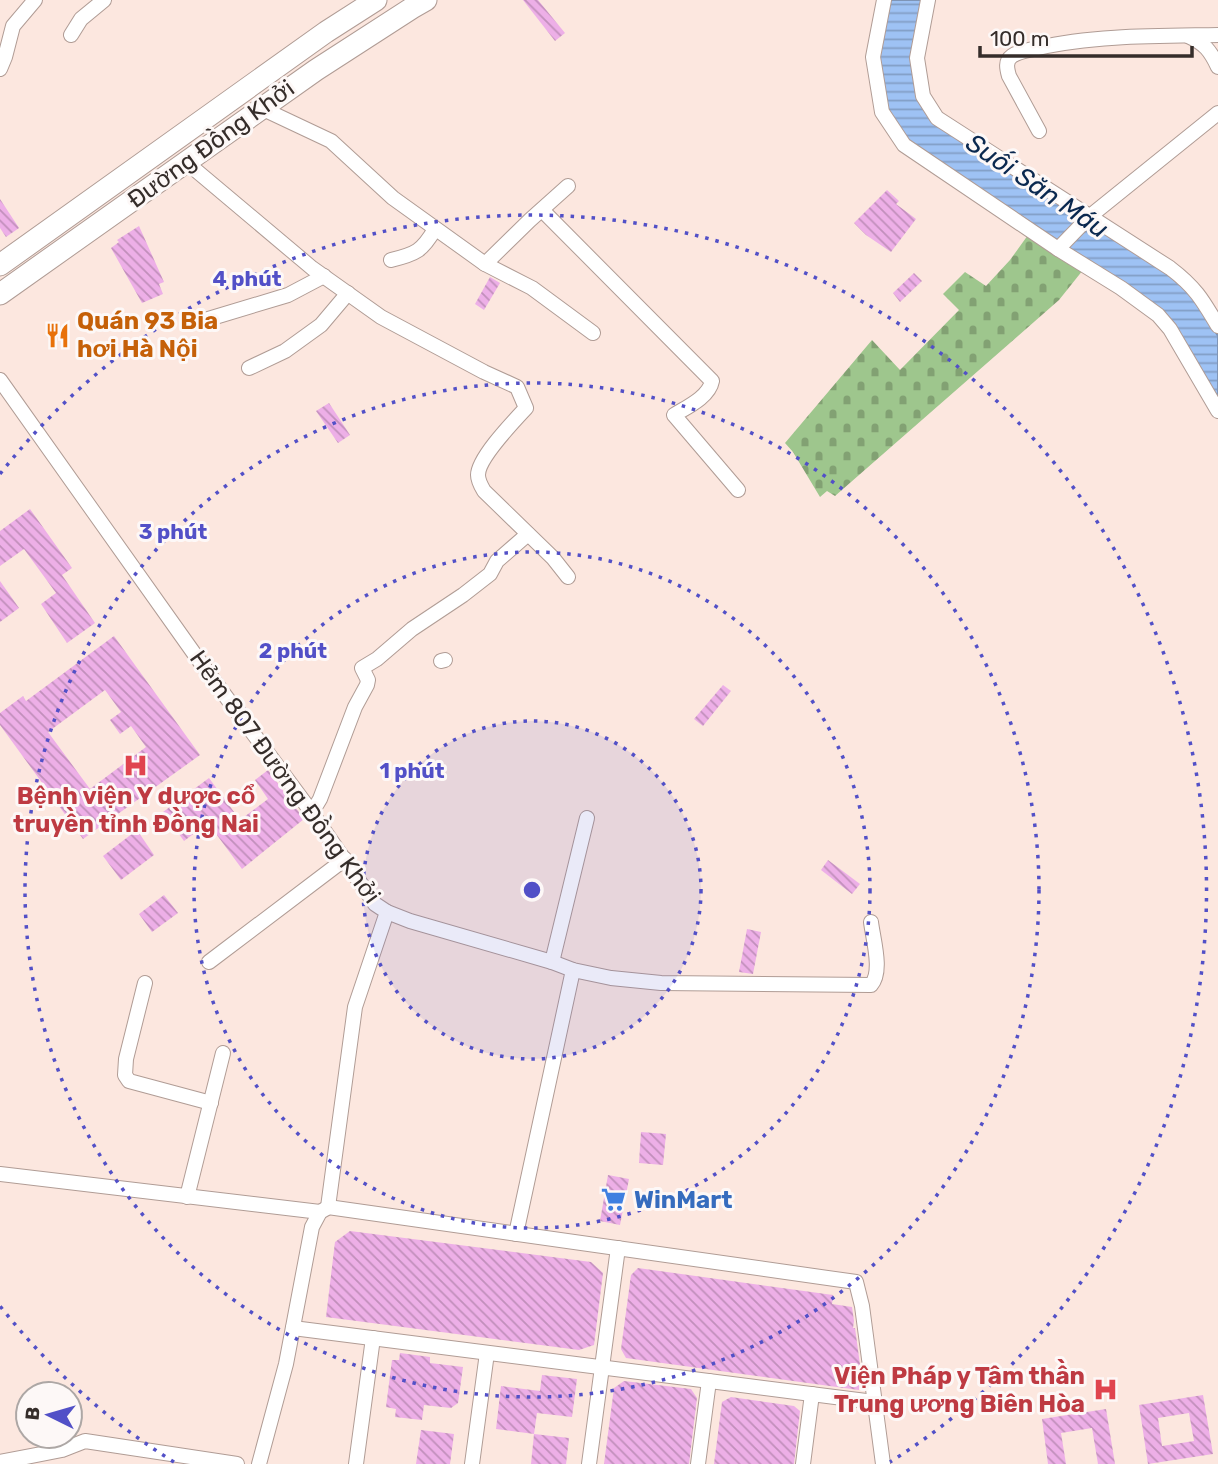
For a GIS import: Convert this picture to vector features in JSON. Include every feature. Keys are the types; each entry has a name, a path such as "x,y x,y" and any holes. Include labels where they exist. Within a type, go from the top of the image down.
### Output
{"main road":[{"name":"Đường Đồng Khởi","path":"0,294 350,46 426,0"},
{"name":"Đường Đồng Khởi","path":"0,265 370,2"}],"street":[{"path":"0,69 13,26 35,0"},
{"path":"71,35 81,19 104,0"},
{"path":"884,0 873,57 882,112 904,145 1158,315 1170,329 1218,411"},
{"path":"928,0 917,58 923,96 937,118 1187,282 1199,295 1218,326"},
{"path":"1039,131 1009,76 1008,60 1012,56 1064,42 1218,35"},
{"path":"1187,36 1200,42 1211,52 1218,67"},
{"path":"261,108 331,141 393,198 435,229 485,264 532,288 593,333"},
{"path":"1058,249 1089,217 1218,113"},
{"path":"186,162 324,276 381,317 517,387 526,408 482,463 478,473 479,482 484,491 568,577"},
{"path":"485,264 568,186"},
{"path":"542,210 712,381 709,390 674,415 738,490"},
{"path":"391,260 416,252 425,245 435,229"},
{"path":"205,320 288,295 324,276"},
{"path":"249,368 285,351 321,325 348,293"},
{"name":"Hẻm 807 Đường Đồng Khởi","path":"0,380 375,904 387,912 355,1007 324,1209 314,1220 310,1234 277,1401 259,1464"},
{"path":"310,810 320,799 355,706 367,685 368,680 362,668 490,574 497,561 528,534"},
{"path":"552,962 587,818"},
{"path":"209,962 345,859"},
{"path":"387,912 573,970 611,978 661,983 871,985 876,980 878,969 871,922"},
{"path":"516,1234 573,970"},
{"path":"145,983 126,1059 125,1076 129,1081 211,1103"},
{"path":"187,1197 223,1053"},
{"path":"0,1174 187,1197 324,1209 856,1282 862,1306 883,1464"},
{"path":"589,1464 618,1248"},
{"path":"293,1328 874,1402"},
{"path":"356,1464 373,1338"},
{"path":"472,1464 488,1353"},
{"path":"698,1464 709,1381"},
{"path":"803,1464 812,1394"},
{"path":"0,1462 62,1450 85,1441 237,1464"}],"green space":[{"path":"1028,235 1083,270 1059,300 835,496 827,491 820,497 785,443 872,340 900,370 959,310 943,294 965,272 986,286"}],"water":[{"name":"Suối Săn Máu","path":"889,0 923,0 918,98 1164,270 1195,297 1218,336 1218,401 1186,348 1119,281 907,141 887,110 879,59"}],"building":[{"path":"523,0 538,0 565,33 555,41"},
{"path":"887,190 899,201 896,204 916,219 891,252 854,223"},
{"path":"0,199 19,228 6,237 0,228"},
{"path":"139,226 164,282 159,284 163,294 142,303 111,248 119,242 117,240"},
{"path":"914,273 922,281 900,302 893,293"},
{"path":"490,277 500,283 484,310 475,304"},
{"path":"329,403 350,435 338,443 316,411"},
{"path":"30,509 72,568 62,575 95,623 67,643 41,604 56,593 24,549 0,566 0,531"},
{"path":"0,581 19,608 0,622"},
{"path":"114,636 200,755 83,839 0,725 0,713 23,696 26,701","holes":["105,690 121,712 110,720 120,734 131,726 146,747 90,789 48,732"]},
{"path":"723,685 731,691 703,726 694,719"},
{"path":"268,770 304,819 242,869 208,823 184,841 163,812 209,778 240,820 268,799 255,780"},
{"path":"137,830 154,855 121,880 103,856"},
{"path":"828,860 860,884 852,894 821,870"},
{"path":"164,895 178,913 152,932 139,914"},
{"path":"747,929 761,932 753,974 739,972"},
{"path":"641,1132 666,1134 663,1165 639,1163"},
{"name":"WinMart","path":"608,1175 629,1179 620,1225 600,1221"},
{"path":"350,1231 591,1262 603,1273 594,1345 579,1350 326,1317 335,1242"},
{"path":"638,1268 833,1295 832,1304 852,1307 861,1372 859,1390 626,1358 621,1349 631,1275"},
{"path":"400,1353 430,1357 430,1363 463,1367 458,1403 451,1408 424,1405 422,1420 395,1417 396,1409 386,1407 392,1360 399,1360"},
{"path":"542,1375 577,1379 572,1417 537,1413 534,1434 496,1429 501,1386 540,1391"},
{"path":"624,1381 691,1389 697,1398 689,1464 604,1464 614,1388"},
{"path":"1203,1395 1213,1454 1148,1464 1139,1405","holes":["1189,1413 1194,1441 1162,1446 1158,1418"]},
{"path":"731,1397 794,1406 800,1411 794,1464 714,1464 722,1402"},
{"path":"1106,1409 1115,1464 1098,1464 1092,1428 1061,1433 1066,1464 1048,1464 1042,1419"},
{"path":"421,1430 454,1434 450,1464 416,1464"},
{"path":"534,1434 569,1438 566,1464 531,1464"}],"place":[{"name":"Quán 93 Bia hơi Hà Nội","path":"57,335"},
{"name":"Bệnh viện Y dược cổ truyền tỉnh Đồng Nai","path":"136,765"},
{"name":"WinMart","path":"614,1200"},
{"name":"Viện Pháp y Tâm thần Trung ương Biên Hòa","path":"1105,1390"}]}
